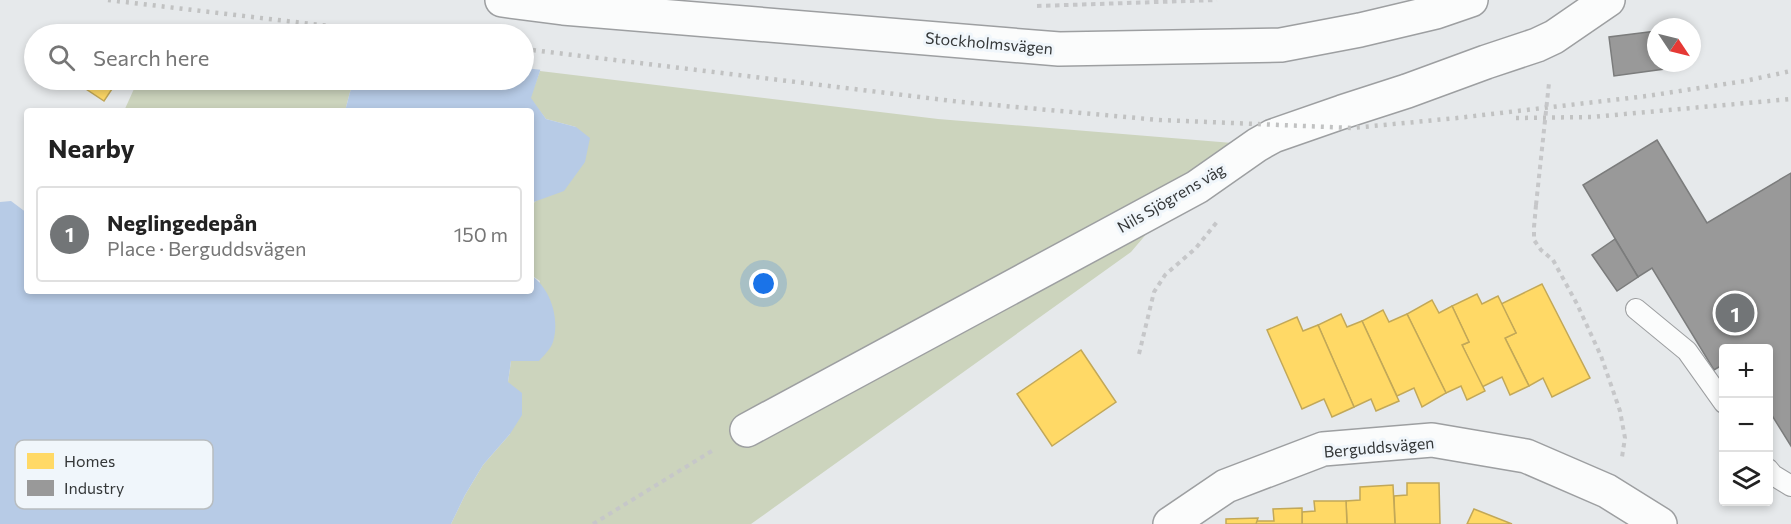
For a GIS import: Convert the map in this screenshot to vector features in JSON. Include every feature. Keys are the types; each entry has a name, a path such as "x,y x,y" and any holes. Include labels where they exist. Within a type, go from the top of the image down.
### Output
{"street":[{"name":"Stockholmsvägen","path":"502,0 563,8 1059,49 1281,45 1360,30 1436,12 1471,0"},
{"name":"Nils Sjögrens väg","path":"747,430 1197,187 1273,136 1537,45 1554,37 1608,0"},
{"name":"Berguddsvägen","path":"1170,524 1226,486 1323,449 1432,440 1526,456 1607,490 1660,524"}],"lane":[{"path":"1636,309 1687,351 1720,398"},
{"path":"1773,475 1791,486"}],"path":[{"path":"1030,6 1217,0"},
{"path":"1549,83 1534,240 1541,250 1553,260 1577,304 1601,356 1620,411 1625,438 1622,463 1607,490"},
{"path":"1139,354 1154,292 1165,275 1196,248 1219,220"},
{"path":"593,524 747,430"}],"green space":[{"path":"540,71 938,119 1257,145 1207,163 1131,252 751,524 451,524 483,465 510,434 508,382 511,361 540,281 534,277 534,202 576,127 546,119 530,98"},
{"path":"133,90 351,90 346,108 125,108"}],"water":[{"path":"553,0 540,71 534,89 534,24"},
{"path":"351,90 534,90 531,98 546,119 576,127 590,138 585,162 564,191 534,202 534,108 346,108"},
{"path":"11,201 24,211 24,294 534,294 534,278 544,288 552,305 555,324 553,342 539,361 511,361 508,382 522,393 522,415 510,434 483,465 451,524 0,524 0,202"}],"pier":[{"path":"404,0 556,0 543,70 534,69 534,24 391,24"}],"building: Homes":[{"path":"88,90 111,90 104,101"},
{"path":"1542,284 1590,378 1552,397 1543,378 1529,386 1505,338 1516,333 1501,304"},
{"path":"1477,294 1482,304 1498,296 1516,333 1505,338 1529,386 1510,395 1502,377 1482,387 1462,345 1469,342 1452,306"},
{"path":"1432,300 1439,313 1452,306 1469,342 1462,345 1485,391 1467,400 1461,386 1446,393 1407,314"},
{"path":"1383,310 1389,322 1407,314 1446,393 1422,407 1414,388 1397,396 1362,321"},
{"path":"1341,314 1347,327 1362,321 1399,401 1376,411 1371,399 1354,407 1318,325"},
{"path":"1297,317 1303,331 1318,325 1354,407 1332,417 1324,399 1302,409 1267,330"},
{"path":"1081,350 1116,402 1052,446 1017,394"},
{"path":"1407,483 1439,483 1440,524 1395,524 1394,496 1407,495"},
{"path":"1393,485 1395,524 1347,524 1346,501 1360,500 1360,487"},
{"path":"1314,501 1346,501 1347,524 1302,524 1302,512 1315,511"},
{"path":"1302,508 1302,524 1256,524 1256,521 1274,521 1273,509"},
{"path":"1474,509 1512,524 1467,524"},
{"path":"1258,518 1256,524 1226,524 1226,519"}],"building: Industry":[{"path":"1647,32 1647,71 1614,76 1609,37"},
{"path":"1657,140 1707,223 1791,173 1791,446 1773,417 1773,344 1719,344 1719,367 1714,370 1652,268 1638,277 1583,185"},
{"path":"1615,239 1638,277 1617,291 1592,255"}],"railway":[{"path":"108,0 312,24"},
{"path":"534,50 961,102 1159,120 1352,128 1647,96 1745,81 1791,71"},
{"path":"1516,118 1592,117 1791,99"}],"place":[{"name":"Neglingedepån","path":"1735,313"}]}
